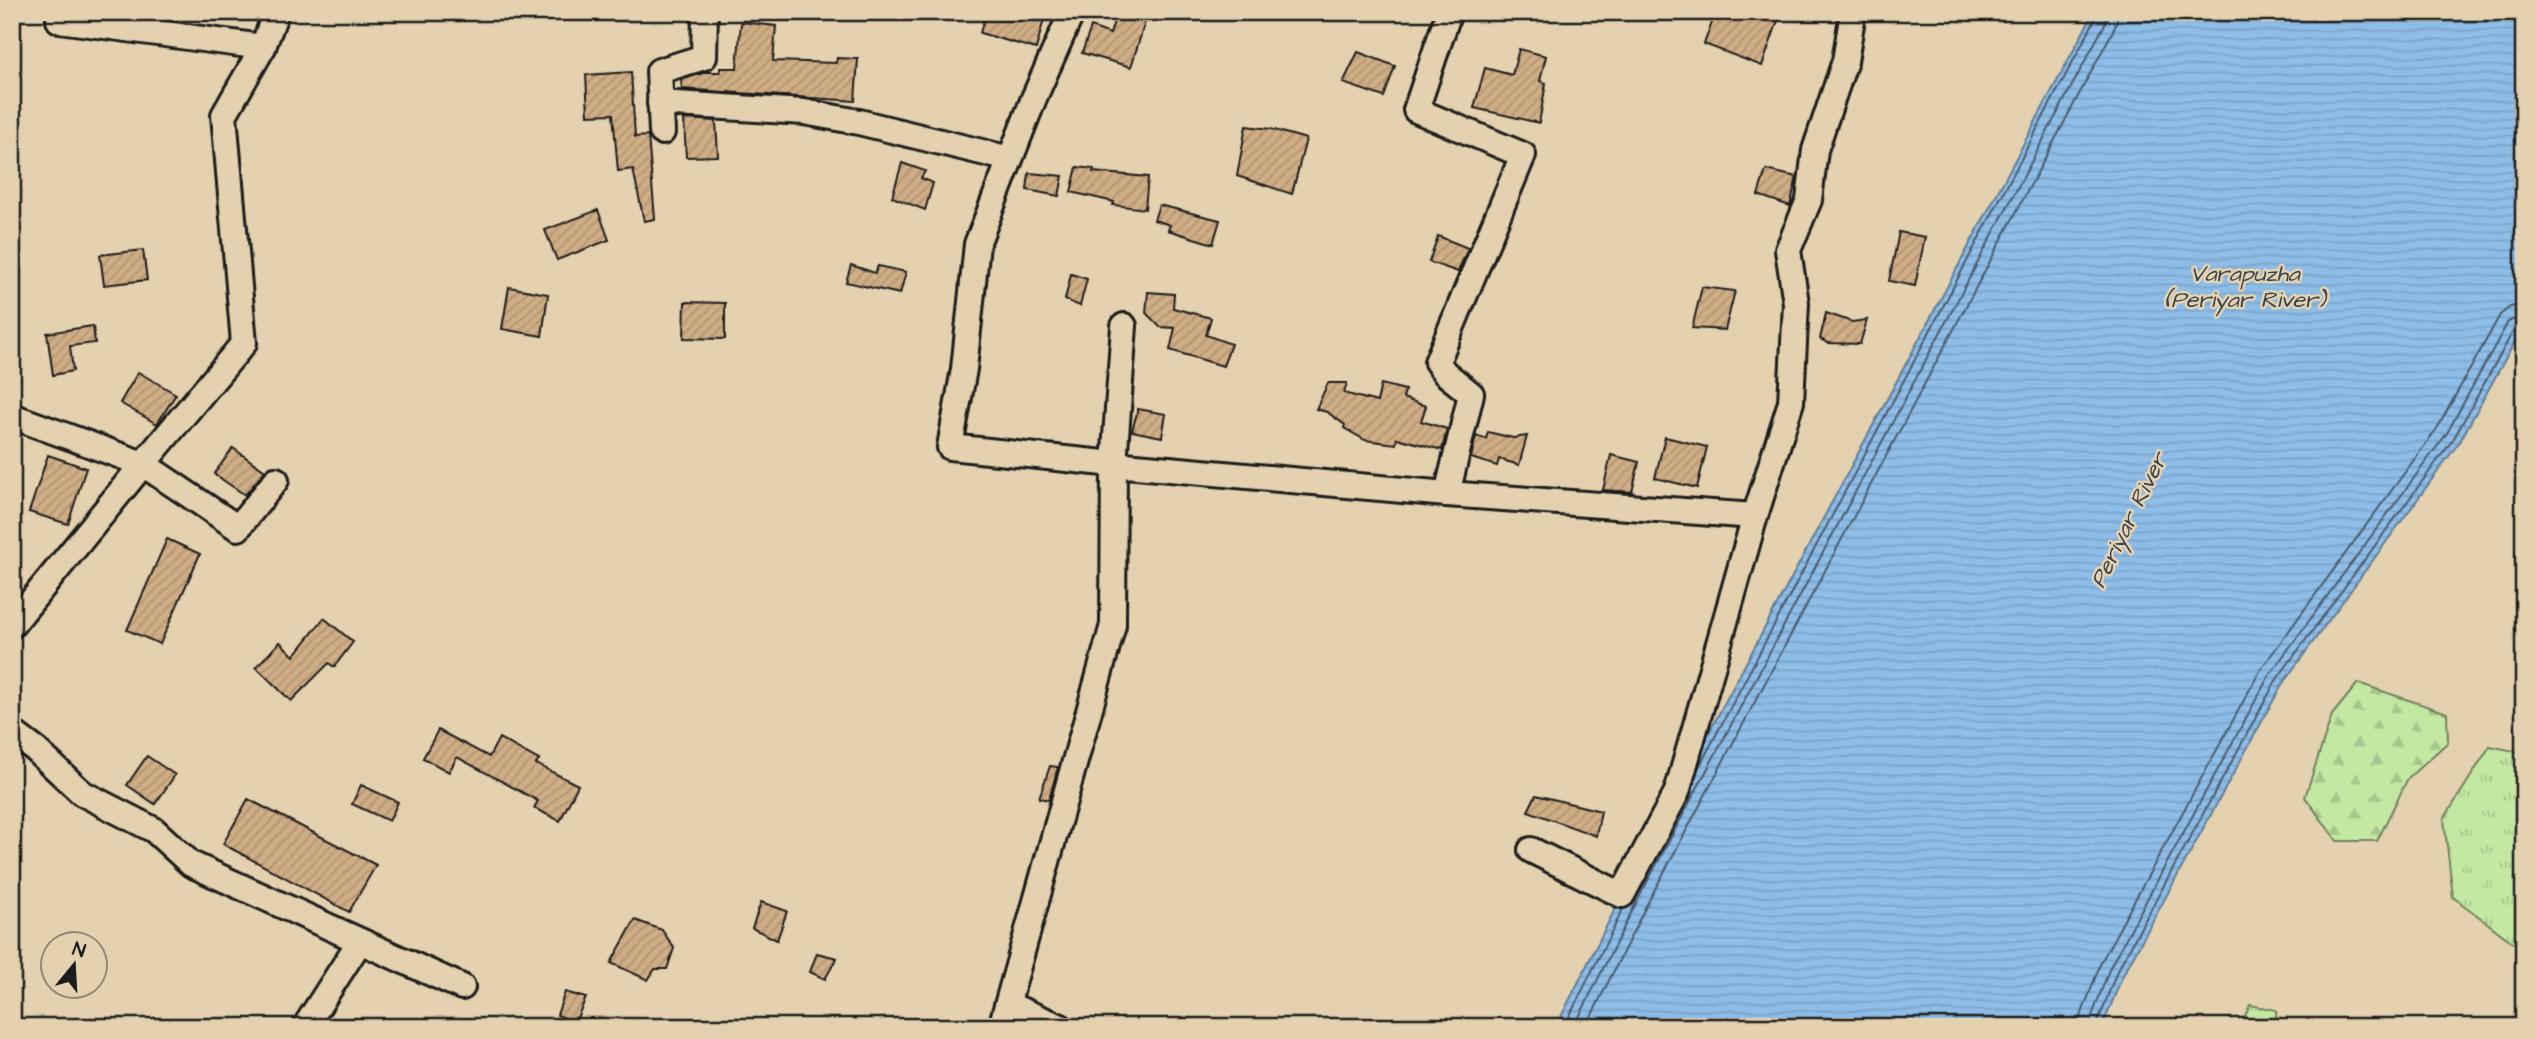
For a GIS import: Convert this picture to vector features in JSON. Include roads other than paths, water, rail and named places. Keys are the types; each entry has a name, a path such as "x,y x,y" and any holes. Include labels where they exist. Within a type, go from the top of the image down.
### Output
{"street":[{"path":"12,625 244,343 224,116 263,47 276,12"},
{"path":"662,132 659,71 704,57 705,12"},
{"path":"1072,12 976,244 964,369 950,447 1447,494 1755,516"},
{"path":"1447,494 1471,394 1445,373 1437,362 1523,155 1416,110 1449,12"},
{"path":"1531,850 1622,895 1677,792 1755,516 1791,402 1796,303 1788,250 1809,200 1815,150 1846,61 1853,12"},
{"path":"59,20 263,47"},
{"path":"660,103 804,112 859,122 1010,159"},
{"path":"1061,1027 1005,1016 1113,625 1114,464 1124,327"},
{"path":"12,416 143,464 238,528 276,480"},
{"path":"12,732 36,750 82,793 154,830 191,864 463,987"},
{"path":"305,1027 360,941"}],"water":[{"name":"Varapuzha (Periyar River)","path":"2094,12 2524,12 2524,325 2460,441 2283,683 2123,975 2102,1027 1556,1027 1622,895"}],"water label":[{"name":"Periyar River","path":"2128,520"}]}
